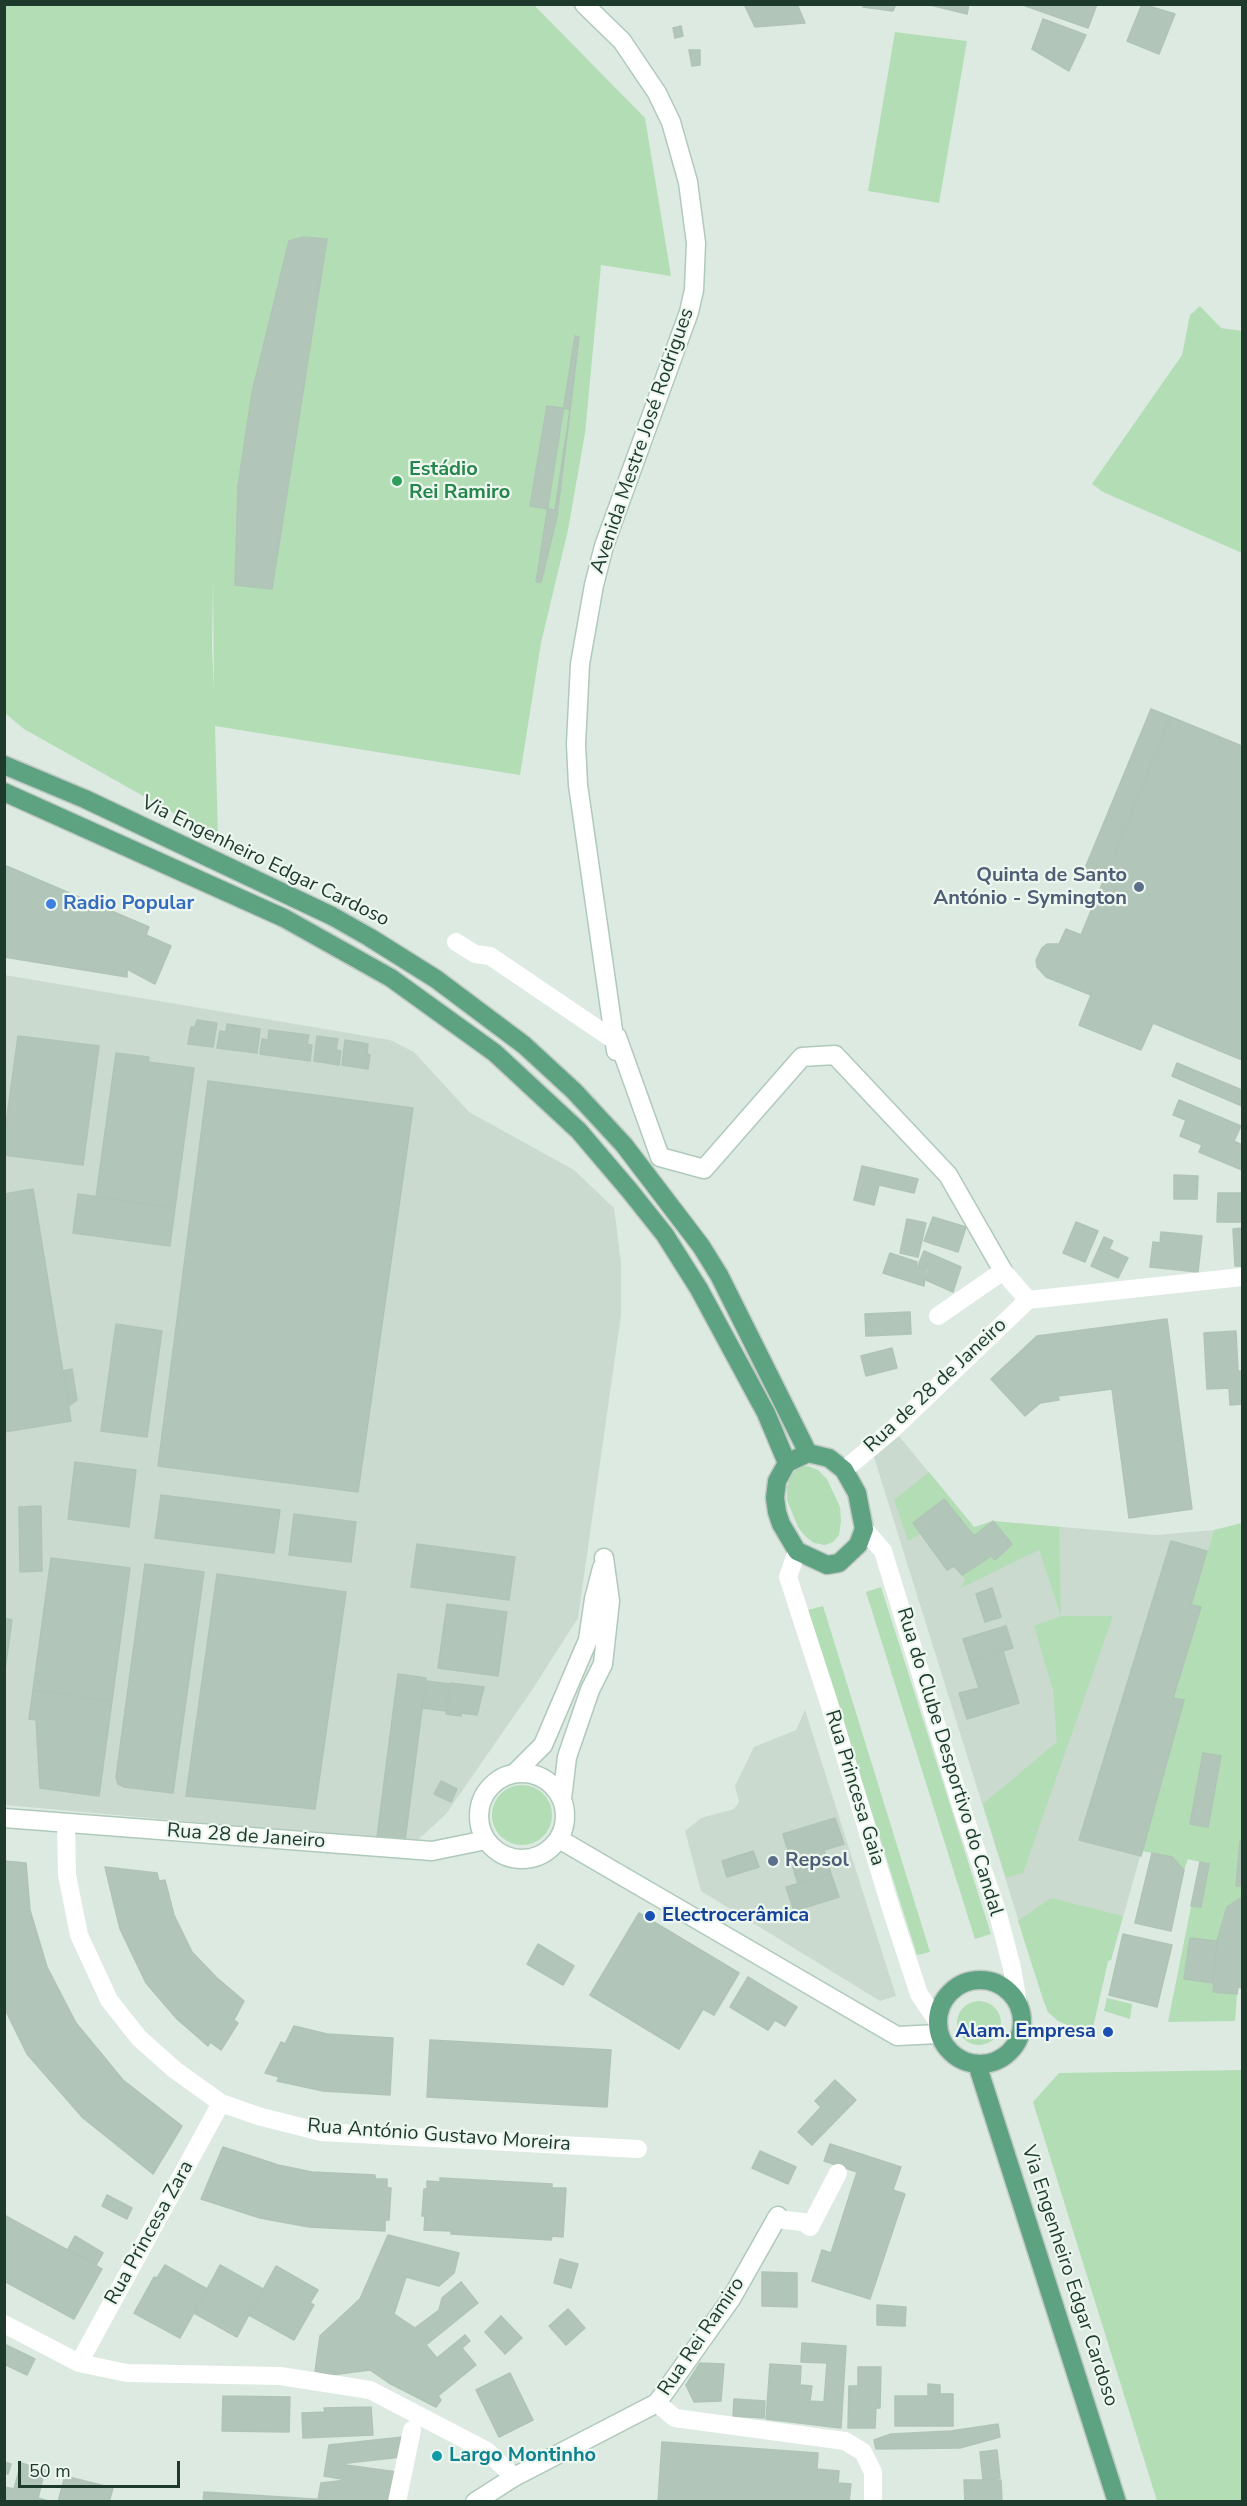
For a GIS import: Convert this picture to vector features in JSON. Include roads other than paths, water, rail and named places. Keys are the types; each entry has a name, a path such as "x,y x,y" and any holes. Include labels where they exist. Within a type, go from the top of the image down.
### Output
{"main road":[{"name":"Via Engenheiro Edgar Cardoso","path":"4,765 85,799 222,863 369,937 465,999 524,1045 574,1091 624,1145 685,1223 719,1275 808,1453"},
{"path":"4,792 258,905 353,956 420,997 495,1053 553,1105 606,1161 649,1214 699,1288 766,1413 787,1463"},
{"path":"808,1453 828,1458 844,1470 857,1493 864,1529 858,1545 839,1563 827,1565 797,1551 781,1524 775,1498 777,1481 787,1463 808,1453"},
{"path":"974,1980 987,1980 1000,1985 1018,2003 1022,2015 1022,2028 1011,2052 989,2064 977,2064 964,2062 944,2046 938,2028 939,2008 954,1988 974,1980"},
{"name":"Via Engenheiro Edgar Cardoso","path":"977,2064 1117,2502"}],"street":[{"name":"Avenida Mestre José Rodrigues","path":"456,942 475,954 490,956 615,1046 578,785 576,744 580,664 588,614 604,546 689,312 695,278 696,243 688,182 671,122 657,93 622,41 584,4"},
{"path":"611,1020 660,1157 704,1169 802,1057 835,1055 948,1175 1003,1271 1028,1300 1242,1277"},
{"path":"938,1316 1003,1271"},
{"name":"Rua de 28 de Janeiro","path":"844,1470 893,1429 1028,1300"},
{"name":"Rua do Clube Desportivo do Candal","path":"864,1529 884,1551 965,1818 998,1914 1012,1968 1018,2003"},
{"name":"Rua Princesa Gaia","path":"797,1551 788,1577 829,1703 891,1909 920,1994 938,2028"},
{"path":"516,1772 543,1745 588,1640 594,1599 604,1558 610,1601 603,1664 590,1690 567,1756 562,1799 565,1819 559,1839 550,1849 537,1856 524,1859 509,1857 496,1851 486,1840 480,1827 478,1812 482,1798 490,1785 516,1772 531,1773 544,1778 555,1787 562,1799"},
{"name":"Rua 28 de Janeiro","path":"4,1818 432,1851 486,1840"},
{"name":"Rua António Gustavo Moreira","path":"66,1824 67,1875 79,1935 109,2000 139,2038 175,2070 221,2103 258,2116 321,2132 638,2149"},
{"path":"559,1839 897,2036 938,2028"},
{"name":"Rua Princesa Zara","path":"79,2363 221,2103"},
{"name":"Rua Rei Ramiro","path":"475,2502 514,2477 657,2403 731,2299 777,2218 802,2222 810,2228 838,2173"},
{"path":"4,2324 79,2363 127,2373 280,2376 369,2390 487,2451 514,2477"},
{"path":"657,2403 675,2418 845,2441 863,2452 873,2472 873,2502"},
{"path":"397,2502 412,2430"}],"place":[{"name":"Estádio Rei Ramiro","path":"397,481"},
{"name":"Quinta de Santo António - Symington","path":"1139,887"},
{"name":"Radio Popular","path":"51,904"},
{"name":"Repsol","path":"773,1861"},
{"name":"Electrocerâmica","path":"650,1916"},
{"name":"Alam. Empresa","path":"1108,2032"},
{"name":"Largo Montinho","path":"437,2456"}]}
